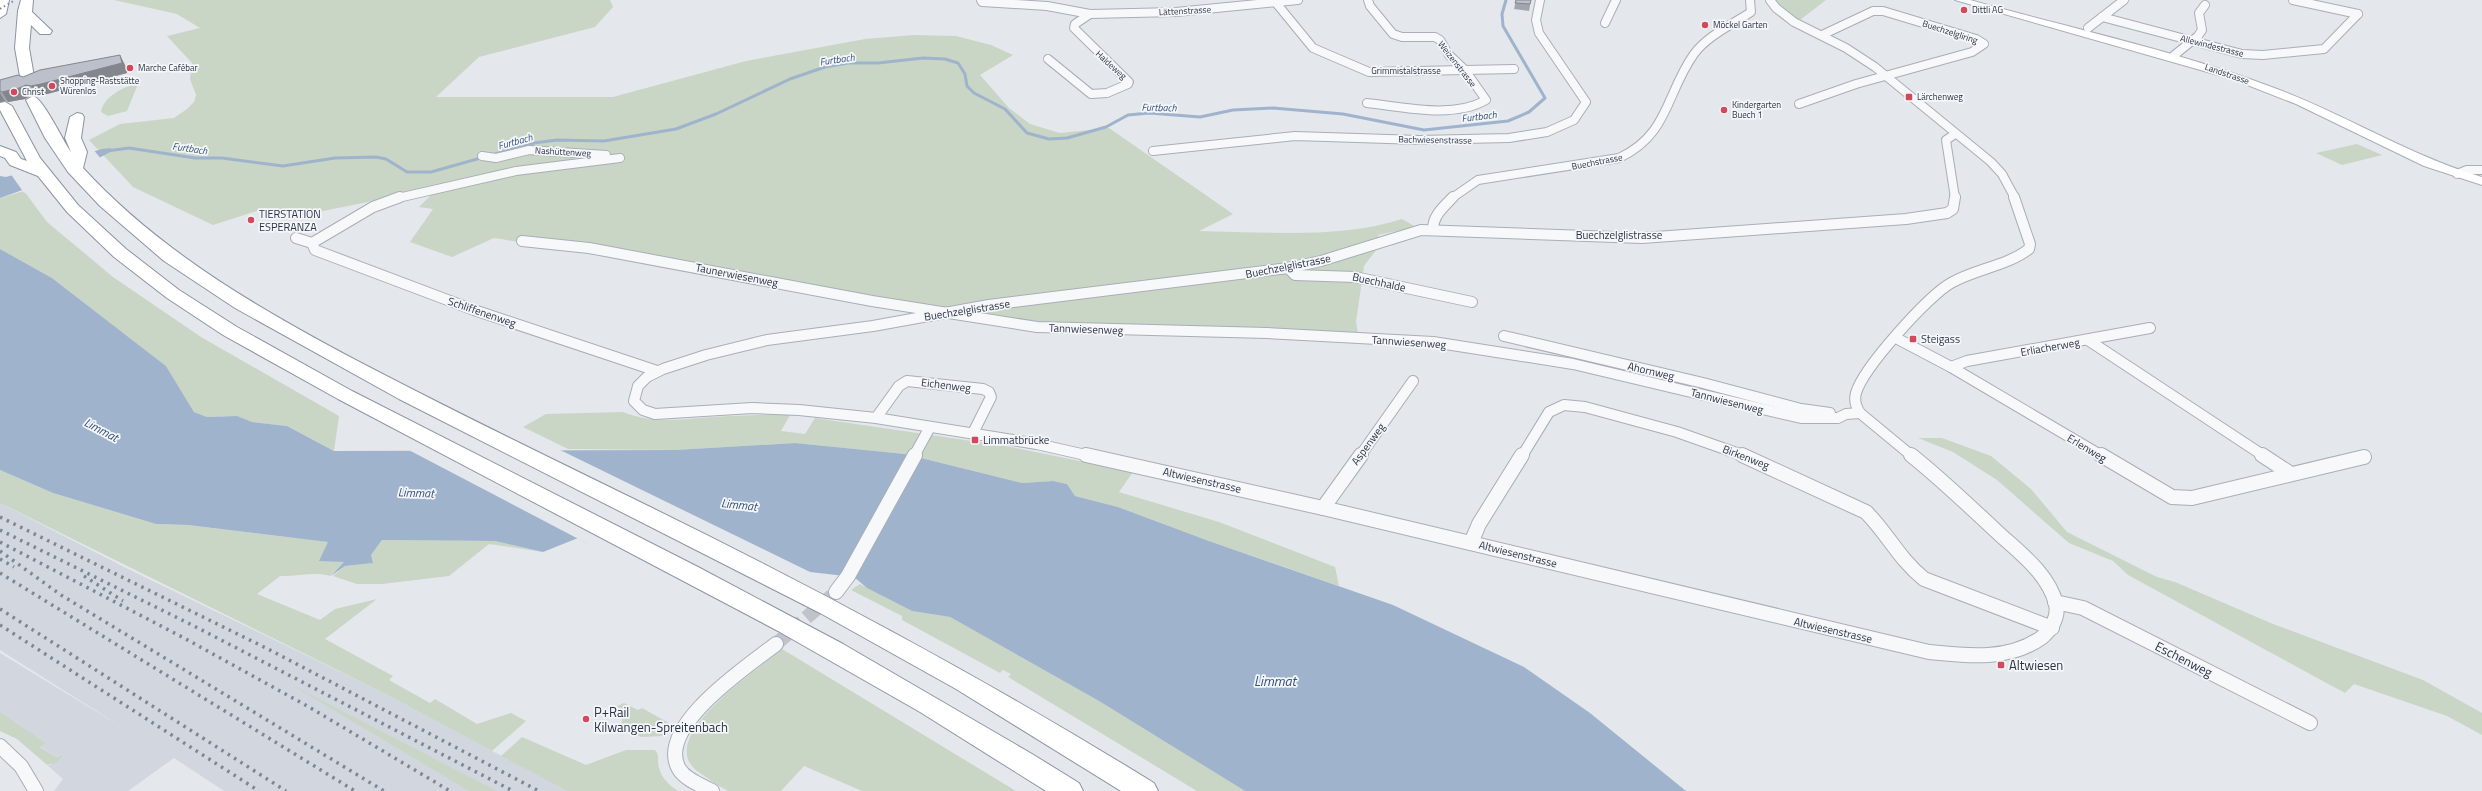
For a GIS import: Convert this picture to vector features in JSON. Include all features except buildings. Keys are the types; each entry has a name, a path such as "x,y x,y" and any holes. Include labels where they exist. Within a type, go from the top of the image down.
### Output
{"highway":[{"path":"0,14 3,0"},
{"path":"26,5 45,31"},
{"path":"26,5 22,48 28,82"},
{"path":"33,100 50,135 72,154"},
{"path":"5,106 30,158 55,191 82,220 117,251 186,301 297,368 427,438 692,574 892,683 1069,791"},
{"path":"77,117 72,154 74,169 92,189 152,243 233,298 334,357 494,439 766,574 986,694 1144,791"},
{"path":"0,151 11,155 15,162 41,172"}],"main road":[{"name":"Landstrasse","path":"1960,0 2172,57 2282,94 2418,159 2457,174 2482,180"}],"street":[{"name":"Lättenstrasse","path":"981,0 982,2 1036,5 1090,14 1176,12 1277,4 1298,0"},
{"name":"Weizenstrasse","path":"1367,103 1446,110 1473,106 1484,102 1486,97 1477,90 1465,70 1449,55 1440,40 1435,37 1402,37 1393,34 1370,6 1368,0"},
{"name":"Bachwiesenstrasse","path":"1153,151 1271,137 1316,135 1490,141 1532,136 1564,125 1580,117 1586,102 1539,33 1536,20 1540,0"},
{"path":"1605,23 1616,0"},
{"name":"Buechstrasse","path":"1434,230 1433,221 1436,216 1455,195 1478,180 1619,158 1638,150 1666,113 1695,52 1751,12 1750,0"},
{"path":"1770,0 1785,15 1822,35 1888,75 1955,134 1987,158 2001,173 2013,192 2030,244 2025,253 1967,274 1943,288 1896,338 1856,393 1857,408 1860,413 1939,478 2029,562 2043,578 2055,602 2056,617 2052,628"},
{"path":"2088,28 2123,0"},
{"name":"Allewindestrasse","path":"2102,17 2192,42 2253,55 2318,50 2329,46 2358,14 2293,0"},
{"name":"Grimmistalstrasse","path":"1277,4 1313,48 1369,72 1514,69"},
{"path":"2172,57 2192,42 2202,30 2199,13 2205,5"},
{"name":"Buechzelgliring","path":"1822,35 1873,11 1883,11 1976,39 1984,44 1972,52 1888,75"},
{"name":"Haldeweg","path":"1048,58 1091,94 1107,93 1128,84 1129,82 1074,28 1075,24 1090,14"},
{"path":"1799,104 1888,75"},
{"name":"Buechzelglistrasse","path":"930,427 876,418 768,408 655,414 639,407 634,397 641,382 657,371 750,343 873,326 952,312 1288,268 1348,253 1409,233 1434,230 1642,238 1906,220 1941,214 1953,209 1954,206 1946,140 1955,134"},
{"name":"Nashüttenweg","path":"312,243 383,203 407,195 516,171 620,158 594,154 529,150 510,156 485,157"},
{"path":"2457,174 2460,171 2482,170"},
{"name":"Schliffenenweg","path":"296,238 312,243 315,250 474,310 657,371"},
{"name":"Taunerwiesenweg","path":"522,240 589,248 865,299 952,312"},
{"name":"Buechhalde","path":"1288,268 1295,275 1355,277 1472,302"},
{"name":"Tannwiesenweg","path":"952,312 974,318 1071,329 1267,333 1433,342 1573,364 1801,418 1838,418 1846,414 1860,413"},
{"name":"Erliacherweg","path":"1951,367 1967,361 2150,328"},
{"name":"Ahornweg","path":"1504,336 1703,383 1802,409 1846,414"},
{"name":"Erlenweg","path":"1896,338 1951,367 2172,497 2192,498 2364,457"},
{"path":"2088,340 2292,474"},
{"name":"Eichenweg","path":"876,418 899,386 907,381 984,389 989,392 991,397 972,433"},
{"name":"Aspenweg","path":"1323,508 1413,381"},
{"name":"Birkenweg","path":"1471,543 1479,524 1549,412 1564,405 1585,407 1677,432 1751,458 1850,503 1866,512 1879,525 1907,565 1924,579 2052,628"},
{"path":"837,591 848,576 930,427"},
{"name":"Altwiesenstrasse","path":"930,427 1086,453 1929,652 1968,656 2002,653 2036,642 2052,628"},
{"name":"Eschenweg","path":"2055,602 2083,608 2310,723"},
{"path":"712,791 689,779 679,768 675,752 679,734 697,711 776,644"},
{"path":"0,746 14,755 25,768 36,791"}],"shaded area":[{"path":"0,503 124,567 384,693 567,791 224,791 174,758 128,791 54,791 63,779 46,764 50,765 61,754 56,757 40,746 46,743 0,712 0,653 125,729 0,650"}],"green space":[{"path":"114,0 610,0 613,7 595,27 479,57 436,97 613,97 746,61 865,39 914,35 956,36 991,45 1013,55 980,75 1009,108 1030,124 1060,133 1109,128 1233,214 1199,231 1275,233 1328,232 1378,225 1402,219 1416,227 1378,235 1380,245 1364,266 1356,322 1359,338 1071,329 494,238 452,257 410,242 433,209 419,207 438,188 293,217 263,209 213,225 133,187 89,140 120,124 174,118 194,102 196,95 190,79 192,63 167,36 200,28 177,14"},
{"path":"1775,0 1826,0 1800,20 1785,11"},
{"path":"138,84 127,111 108,116 101,112 106,102 115,93 132,85"},
{"path":"2357,144 2382,155 2342,165 2316,153"},
{"path":"24,191 47,222 113,277 201,337 339,416 334,451 287,426 252,422 236,416 207,417 194,412 166,366 52,278 0,249 0,198"},
{"path":"623,412 645,418 668,420 752,415 790,415 781,431 805,434 815,418 1006,446 1133,472 1119,492 1219,522 1335,567 1339,586 1209,541 1118,507 1075,496 1067,484 1053,481 1022,483 905,454 795,443 675,450 568,449 523,427 546,414"},
{"path":"1918,438 1942,438 1991,456 2031,489 2067,532 2157,577 2175,582 2273,624 2423,680 2482,713 2482,735 2447,716 2354,684 2345,693 2128,575 2113,561 2069,543 1997,480 1953,452"},
{"path":"0,470 53,493 156,524 188,525 329,542 345,562 330,576 311,574 280,576 257,594 320,620 335,609 377,599 325,639 393,676 389,680 430,703 435,699 477,724 511,713 526,721 492,751 384,693 0,503"},
{"path":"382,540 495,541 543,552 489,544 449,576 382,584 357,584 333,576 345,566 372,563 371,555"},
{"path":"860,584 912,611 950,617 1099,701 1245,791 1197,791 1008,677 1011,674 1003,670 1000,673 902,620 902,616 851,590"},
{"path":"782,649 1016,791 862,791 804,766 781,791 729,791 718,785 700,773 688,759 688,743 697,725 713,706 732,688"},
{"path":"290,684 493,789 496,791 469,791"},
{"path":"624,703 638,710 642,708 667,722 669,725 663,736 641,737 621,728 623,710 617,706"},
{"path":"0,712 46,743 40,747 56,757 62,755 60,760 51,764 46,764 17,739 0,731"},
{"path":"522,737 586,765 626,750 655,750 658,755 658,763 662,776 678,791 567,791 501,756"}],"water":[{"path":"111,148 110,152 73,172 0,198 0,176 6,177 102,149"},
{"name":"Limmat","path":"0,249 52,278 166,366 194,412 207,417 237,416 252,422 287,426 334,451 675,450 795,443 905,454 1022,483 1053,481 1067,484 1075,496 1118,507 1209,541 1393,605 1524,667 1590,713 1686,791 1245,791 1099,701 950,617 912,611 867,588 854,577 810,572 711,551 586,543 578,538 543,552 495,541 382,540 371,555 373,563 345,566 331,576 344,562 319,561 328,542 188,525 156,524 53,493 0,470"}],"pier":[{"path":"93,149 101,159 74,174 24,193 10,173"},
{"path":"403,447 554,447 810,572 808,573 711,553 590,545"}],"waterway":[{"name":"Furtbach","path":"107,151 129,148 195,158 222,158 283,166 335,158 376,157 386,159 407,172 431,172 534,143 557,140 604,141 676,129 716,114 790,79 825,67 848,63 878,63 923,58 945,59 958,63 965,74 967,86 974,93 1005,109 1027,133 1049,139 1067,138 1106,127 1128,115 1149,113 1200,117 1233,110 1273,108 1343,114 1424,130 1508,121 1529,112 1545,98 1503,26 1502,14 1506,0"}],"tunnel":[{"path":"776,644 836,592"}],"railway":[{"path":"0,9 15,0"},
{"path":"0,517 268,649 539,791"},
{"path":"0,530 194,626 513,791"},
{"path":"0,542 184,638 309,707 450,791"},
{"path":"0,551 61,595 384,791"},
{"path":"0,559 14,567"},
{"path":"0,573 355,791"},
{"path":"84,576 123,601"},
{"path":"0,609 286,791"},
{"path":"0,625 259,791"}],"place":[{"name":"Dittli AG","path":"1964,10"},
{"name":"Möckel Garten","path":"1705,25"},
{"name":"Marche Cafébar","path":"130,68"},
{"name":"Shopping-Raststätte Würenlos","path":"52,86"},
{"name":"Christ","path":"14,92"},
{"name":"Lärchenweg","path":"1909,97"},
{"name":"Kindergarten Buech 1","path":"1724,110"},
{"name":"TIERSTATION ESPERANZA","path":"251,220"},
{"name":"Steigass","path":"1913,339"},
{"name":"Limmatbrücke","path":"975,440"},
{"name":"Altwiesen","path":"2001,665"},
{"name":"P+Rail Kilwangen-Spreitenbach","path":"586,719"}]}
